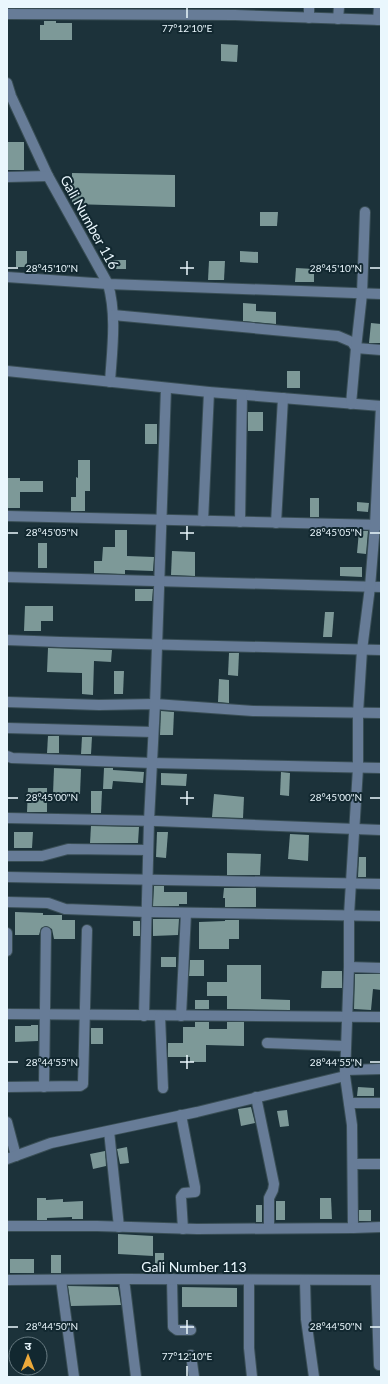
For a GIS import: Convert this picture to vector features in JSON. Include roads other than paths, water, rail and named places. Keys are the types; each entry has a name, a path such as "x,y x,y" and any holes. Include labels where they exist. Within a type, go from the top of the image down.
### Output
{"street":[{"path":"309,7 309,18"},
{"path":"338,19 339,7"},
{"path":"7,14 215,11 259,12 309,18 380,20 379,7"},
{"name":"Gali Number 116","path":"7,83 11,96 48,176 108,284 112,298 113,315 110,382"},
{"path":"7,177 48,176"},
{"path":"351,404 362,294 365,212"},
{"path":"7,278 108,284 381,294"},
{"path":"113,315 338,336 352,342 356,348"},
{"path":"356,348 381,350"},
{"path":"7,371 166,388 381,406 378,525 362,650 358,713 358,768 349,915 345,1073 352,1125 353,1228"},
{"path":"144,1016 148,821 155,704 166,388"},
{"path":"203,521 209,392"},
{"path":"240,522 242,395"},
{"path":"276,523 283,398"},
{"path":"7,516 378,525"},
{"path":"7,577 381,587"},
{"path":"7,640 381,650"},
{"path":"7,702 99,705 155,704 253,710 381,713"},
{"path":"7,728 153,732"},
{"path":"7,756 12,758 152,763 381,768"},
{"path":"7,818 148,821 381,830"},
{"path":"7,856 42,856 68,849 148,850"},
{"path":"7,877 381,884"},
{"path":"7,902 48,903 65,909 186,913 381,916"},
{"path":"181,1016 186,913"},
{"path":"7,1087 80,1086 83,1084 86,1015 87,930"},
{"path":"44,1087 46,932"},
{"path":"7,933 7,950"},
{"path":"348,967 381,968"},
{"path":"7,1014 144,1016 381,1016"},
{"path":"160,1016 163,1088"},
{"path":"267,1043 346,1046"},
{"path":"7,1122 11,1158 51,1143 181,1115 345,1073 381,1069"},
{"path":"256,1097 274,1184 269,1198 269,1228"},
{"path":"349,1103 381,1103"},
{"path":"181,1115 195,1187 194,1192 184,1193 181,1197 183,1229"},
{"path":"109,1131 119,1227"},
{"path":"353,1164 381,1164"},
{"path":"7,1226 183,1229 381,1227"},
{"path":"124,1279 136,1377"},
{"name":"Gali Number 113","path":"7,1280 379,1280"},
{"path":"61,1280 74,1377"},
{"path":"172,1280 173,1327 177,1330 191,1330"},
{"path":"249,1280 249,1348 252,1377"},
{"path":"305,1280 308,1333 314,1377"},
{"path":"379,1280 379,1365"},
{"path":"191,1356 194,1377"}]}
